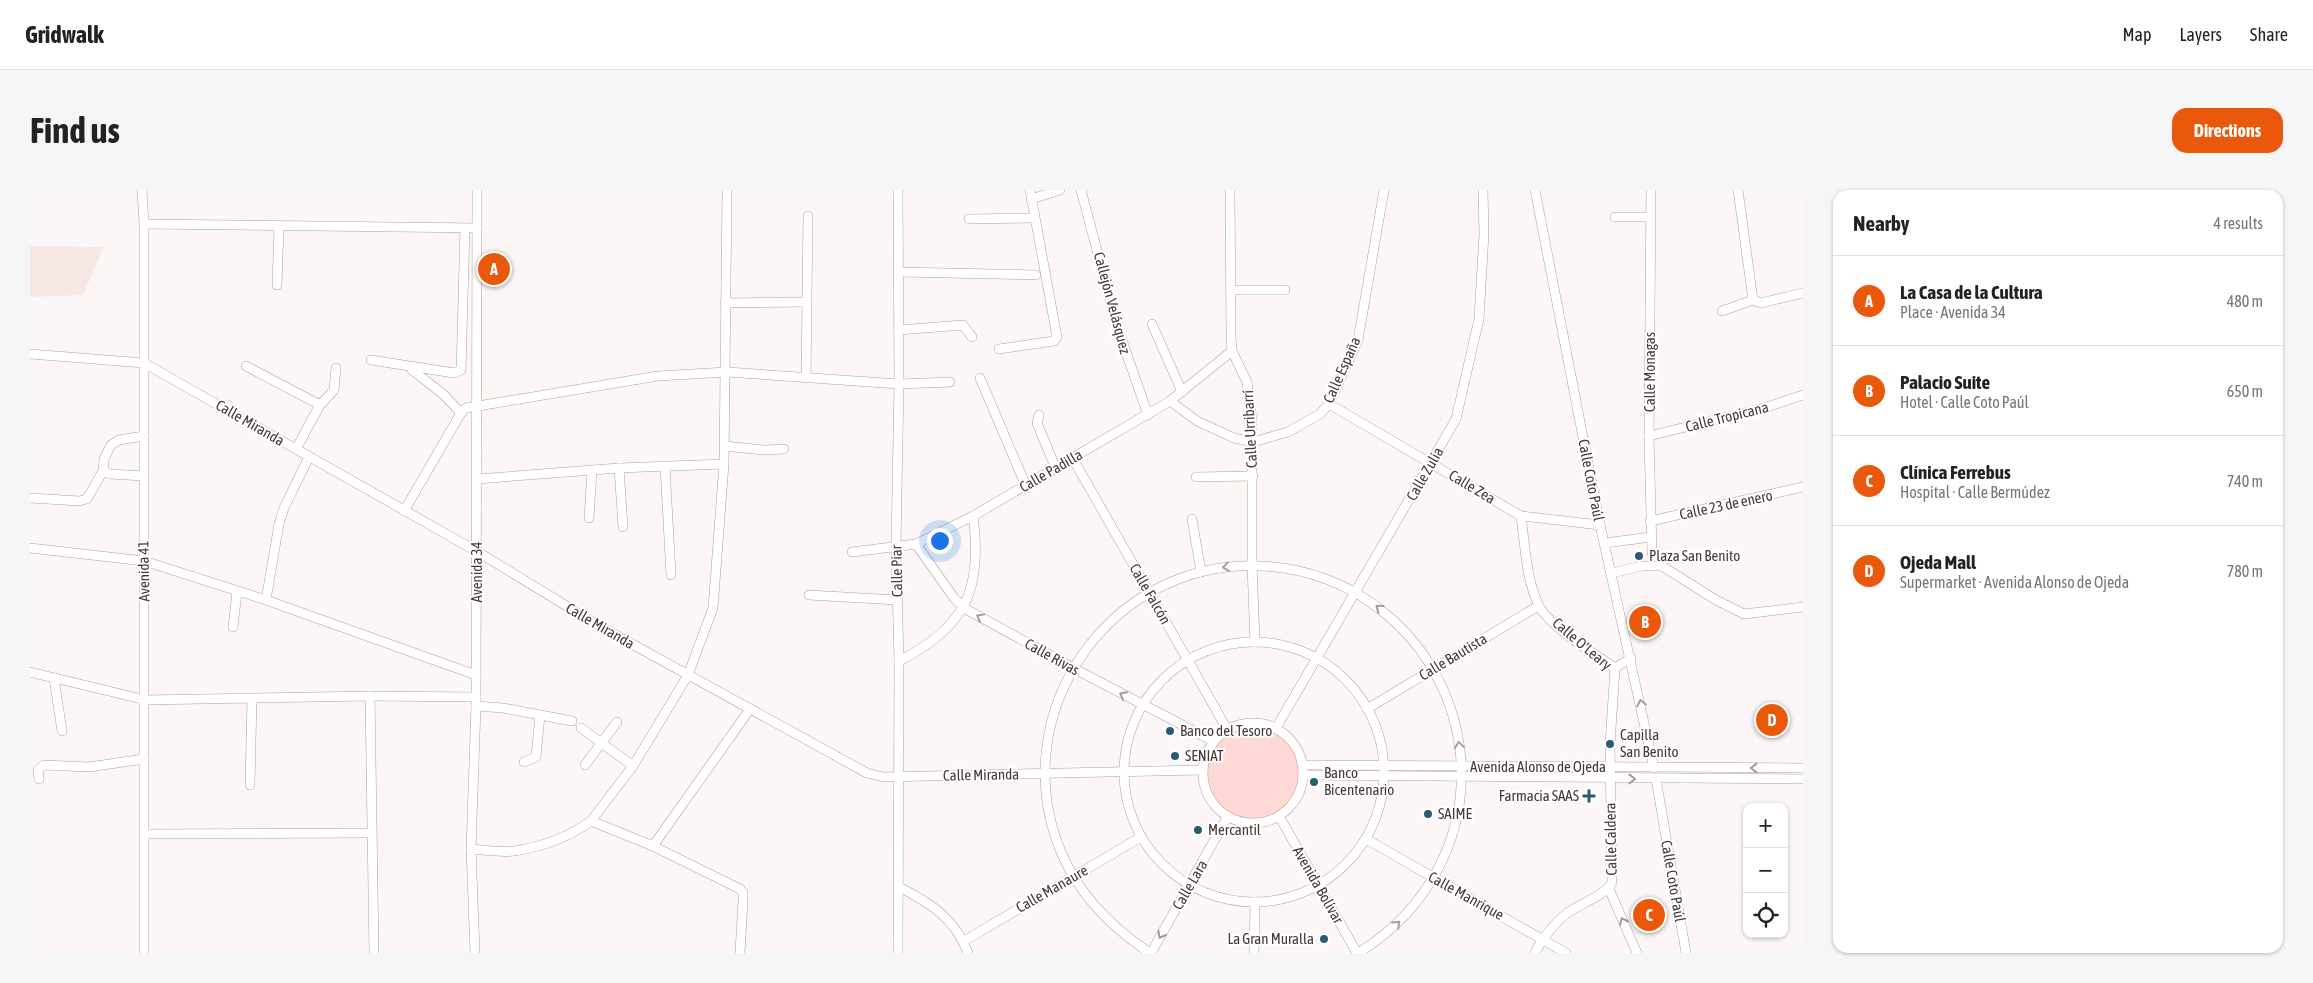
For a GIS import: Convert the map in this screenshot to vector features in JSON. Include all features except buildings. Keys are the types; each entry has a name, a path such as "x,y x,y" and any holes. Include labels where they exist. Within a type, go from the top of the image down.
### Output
{"street":[{"name":"Avenida 41","path":"142,190 144,224 146,700 144,759 144,953"},
{"name":"Avenida 34","path":"475,953 471,849 476,702 478,552 477,190"},
{"path":"471,849 513,852 535,847 573,833 591,821 634,766 688,675 713,608 724,464 727,190"},
{"name":"Calle Piar","path":"898,190 900,330 896,546 899,661 898,953"},
{"path":"1000,349 1054,341 1057,337 1031,194 1060,190"},
{"name":"Callejón Velásquez","path":"1081,190 1117,326 1148,415"},
{"name":"Calle Urribarrí","path":"1230,190 1232,351 1247,382 1253,442 1252,565 1255,642"},
{"name":"Calle España","path":"1253,442 1288,432 1320,414 1328,404 1358,340 1384,190"},
{"name":"Calle Zulia","path":"1276,728 1318,659 1456,419 1479,319 1484,234 1483,190"},
{"name":"Calle Coto Paúl","path":"1535,190 1600,525 1654,768"},
{"name":"Calle Monagas","path":"1651,190 1649,436 1652,553"},
{"path":"1738,190 1753,300"},
{"path":"806,378 808,216"},
{"path":"1615,217 1651,217"},
{"path":"969,219 1034,218"},
{"path":"144,224 477,228"},
{"path":"277,285 279,227"},
{"path":"371,360 394,362 410,368 454,373 461,370 466,228"},
{"path":"899,272 1036,274"},
{"path":"1231,290 1285,290"},
{"path":"1722,311 1753,300 1761,303 1803,293"},
{"path":"725,303 807,302"},
{"path":"1152,324 1182,392"},
{"path":"900,330 963,325 972,337"},
{"name":"Calle Padilla","path":"852,552 916,544 973,516 1170,402 1232,351"},
{"name":"Calle Miranda","path":"30,354 144,363 478,552 601,628 867,773 876,776 899,776 1202,770"},
{"path":"246,366 320,405"},
{"path":"296,449 320,405 329,398 334,390 336,368"},
{"path":"410,368 443,394 461,413"},
{"path":"404,511 461,413 466,408 658,376 726,372 899,384 950,382"},
{"path":"980,378 1026,486"},
{"name":"Calle Tropicana","path":"1649,436 1764,408 1803,394"},
{"path":"1170,402 1197,421 1234,438 1253,442"},
{"name":"Calle Zea","path":"1328,404 1431,462 1521,516 1600,525"},
{"path":"1039,416 1037,423 1056,469"},
{"path":"30,498 79,501 87,499 103,471 104,459 111,445 119,440 144,436"},
{"path":"724,446 765,450 784,449"},
{"path":"266,600 279,524 284,508 309,457"},
{"name":"Calle Falcón","path":"1073,458 1227,729"},
{"path":"477,479 619,468 724,464"},
{"path":"665,466 670,575"},
{"path":"619,468 623,527"},
{"path":"589,518 592,470"},
{"path":"103,471 110,474 144,476"},
{"path":"1196,478 1253,476"},
{"name":"Calle 23 de enero","path":"1650,521 1803,487"},
{"path":"899,661 915,653 936,637 964,608 975,568 976,552 973,516"},
{"name":"Calle O'Leary","path":"1521,516 1529,576 1538,606 1568,635 1615,668 1610,779"},
{"path":"1192,519 1200,572"},
{"path":"1605,542 1651,537"},
{"name":"Calle Rivas","path":"916,544 954,598 964,608 1142,705 1213,741"},
{"path":"30,548 144,561 266,600 476,675"},
{"path":"1642,566 1652,553 1662,566 1716,600 1744,614 1803,607"},
{"path":"1150,953 1106,919 1091,902 1073,876 1061,852 1052,826 1045,774 1047,746 1052,719 1061,693 1073,668 1090,643 1106,625 1124,610 1149,592 1200,572 1252,565 1306,572 1356,593 1379,608 1400,626 1433,669 1454,717 1462,777 1459,806 1452,835 1433,878 1406,915 1383,936 1358,953"},
{"path":"1612,573 1642,566 1662,566"},
{"path":"233,628 237,592"},
{"path":"809,595 897,600"},
{"name":"Calle Bautista","path":"1367,709 1538,606"},
{"path":"1255,642 1287,647 1318,659 1346,681 1367,709 1379,736 1384,765 1378,813 1366,839 1344,866 1318,886 1286,898 1255,902 1221,898 1190,886 1163,865 1140,837 1126,798 1124,772 1126,743 1142,705 1162,679 1188,660 1220,646 1255,642"},
{"path":"1615,668 1631,658"},
{"path":"30,672 146,700 370,696 476,702 572,721"},
{"path":"54,678 62,731"},
{"path":"370,696 374,953"},
{"path":"250,785 252,699"},
{"path":"652,846 750,709"},
{"path":"524,762 536,757 540,715"},
{"path":"585,765 617,722"},
{"path":"1252,722 1276,728 1296,748 1303,770 1296,798 1279,816 1253,823 1228,816 1211,802 1203,782 1202,770 1205,755 1213,741 1227,729 1252,722"},
{"path":"581,728 634,766"},
{"path":"39,779 38,770 44,765 89,767 144,759"},
{"name":"Avenida Alonso de Ojeda","path":"1303,770 1384,765 1803,768"},
{"name":"Avenida Alonso de Ojeda","path":"1303,770 1384,776 1803,779"},
{"name":"Calle Caldera","path":"1536,953 1542,939 1567,914 1609,889 1613,874 1610,779"},
{"name":"Calle Coto Paúl","path":"1656,779 1686,953"},
{"name":"Calle Lara","path":"1150,953 1190,886 1228,816"},
{"name":"Avenida Bolívar","path":"1279,816 1358,953"},
{"path":"591,821 652,846 740,889 743,896 740,953"},
{"path":"145,834 371,833"},
{"name":"Calle Manaure","path":"964,941 1140,837"},
{"name":"Calle Manrique","path":"1366,839 1566,953"},
{"path":"898,887 941,912 964,941 968,953"},
{"path":"1609,889 1637,953"},
{"path":"1254,953 1255,902"}],"shaded area":[{"path":"30,246 104,247 83,295 30,297"},
{"path":"1253,723 1272,727 1289,737 1299,754 1303,773 1299,792 1289,809 1272,819 1253,823 1234,819 1217,809 1207,792 1203,773 1207,754 1217,737 1234,727"}],"place":[{"name":"La Casa de la Cultura","path":"494,269"},
{"name":"Plaza San Benito","path":"1639,556"},
{"name":"Palacio Suite","path":"1645,622"},
{"name":"Ojeda Mall","path":"1772,720"},
{"name":"Banco del Tesoro","path":"1170,731"},
{"name":"Capilla San Benito","path":"1610,744"},
{"name":"SENIAT","path":"1175,756"},
{"name":"Banco Bicentenario","path":"1314,782"},
{"name":"Farmacia SAAS","path":"1589,796"},
{"name":"SAIME","path":"1428,814"},
{"name":"Mercantil","path":"1198,830"},
{"name":"Clínica Ferrebus","path":"1649,915"},
{"name":"La Gran Muralla","path":"1324,939"}]}
